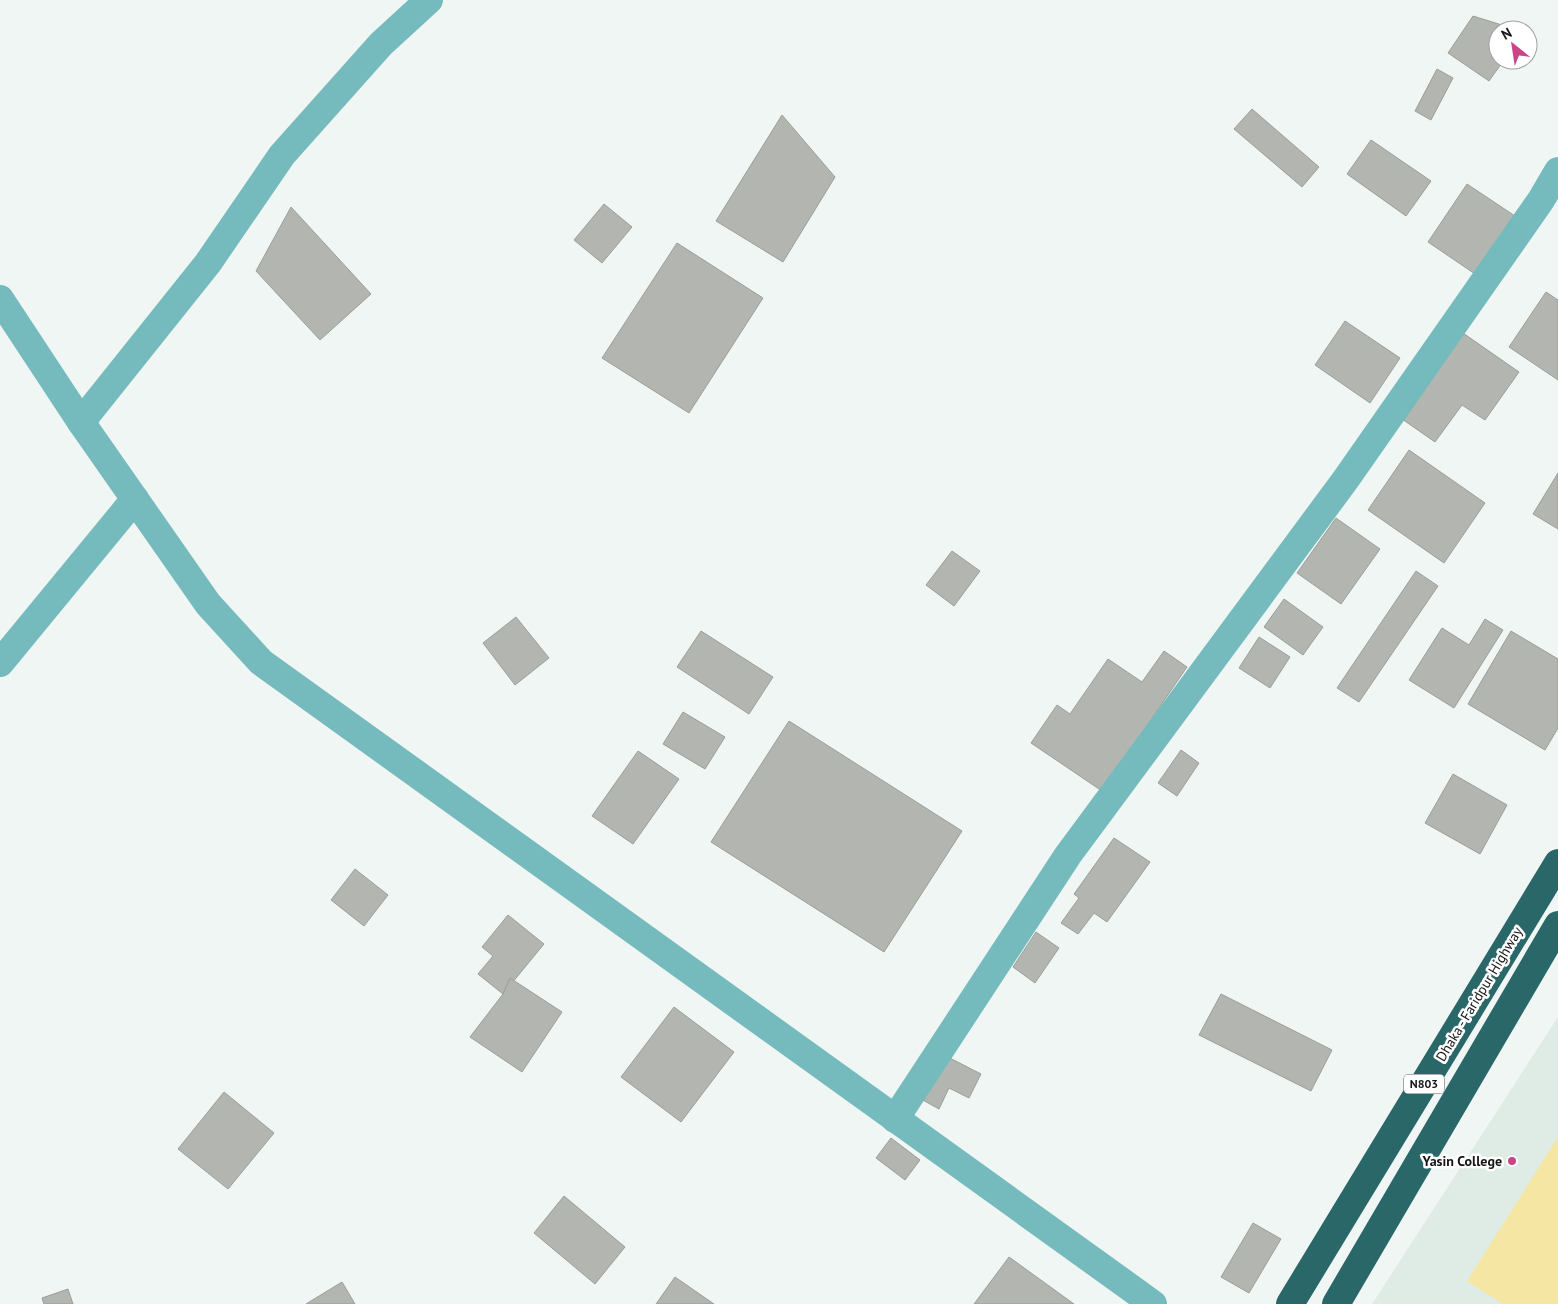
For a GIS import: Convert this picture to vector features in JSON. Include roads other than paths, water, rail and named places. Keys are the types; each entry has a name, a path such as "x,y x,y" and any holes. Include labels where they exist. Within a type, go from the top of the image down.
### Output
{"highway":[{"name":"Dhaka - Faridpur Highway","path":"1290,1304 1558,863"},
{"name":"N803","path":"1336,1304 1558,925"}],"street":[{"path":"81,422 208,263 282,155 381,44 429,0"},
{"path":"895,1119 1068,855 1550,206 1558,171"},
{"path":"0,299 81,422 208,604 261,662 1152,1304"},
{"path":"0,662 135,499"}],"place":[{"name":"Yasin College","path":"1512,1161"}]}
